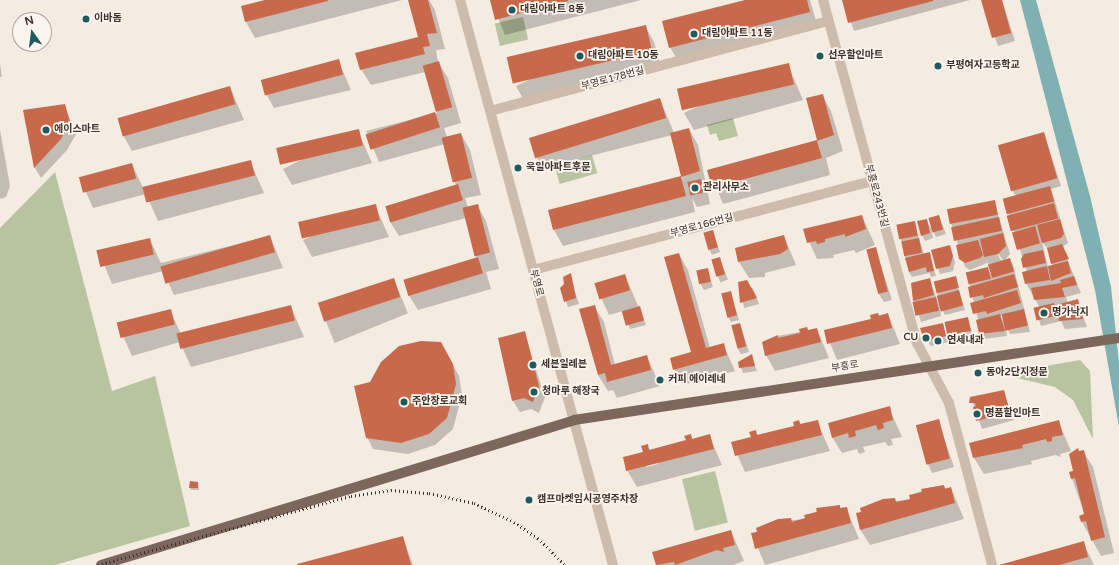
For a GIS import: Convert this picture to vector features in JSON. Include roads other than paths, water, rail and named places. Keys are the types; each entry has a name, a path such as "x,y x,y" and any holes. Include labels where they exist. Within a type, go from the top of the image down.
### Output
{"main road":[{"name":"부흥로","path":"101,565 574,420 1119,338"}],"street":[{"name":"부영로","path":"460,0 613,565"},
{"name":"부흥로243번길","path":"823,0 917,343 932,366 949,403 992,565"},
{"name":"부영로178번길","path":"490,111 828,21"},
{"name":"부영로166번길","path":"533,270 872,181"}],"water":[{"path":"1020,0 1036,0 1090,196 1111,287 1119,363 1119,427 1095,290"}],"railway":[{"path":"98,565 351,496 391,490 429,493 474,503 514,522 538,538 565,565"}],"place":[{"name":"대림아파트 8동","path":"512,10"},
{"name":"이바돔","path":"86,19"},
{"name":"대림아파트 11동","path":"694,34"},
{"name":"대림아파트 10동","path":"580,56"},
{"name":"선우할인마트","path":"820,56"},
{"name":"부평여자고등학교","path":"938,66"},
{"name":"에이스마트","path":"46,130"},
{"name":"욱일아파트후문","path":"518,168"},
{"name":"관리사무소","path":"695,188"},
{"name":"명가낙지","path":"1044,313"},
{"name":"CU","path":"926,338"},
{"name":"연세내과","path":"938,341"},
{"name":"세븐일레븐","path":"533,365"},
{"name":"동아2단지정문","path":"978,373"},
{"name":"커피 에이레네","path":"660,380"},
{"name":"청마루 해장국","path":"534,392"},
{"name":"주안장로교회","path":"404,402"},
{"name":"명품할인마트","path":"977,414"},
{"name":"캠프마켓임시공영주차장","path":"529,500"}]}
